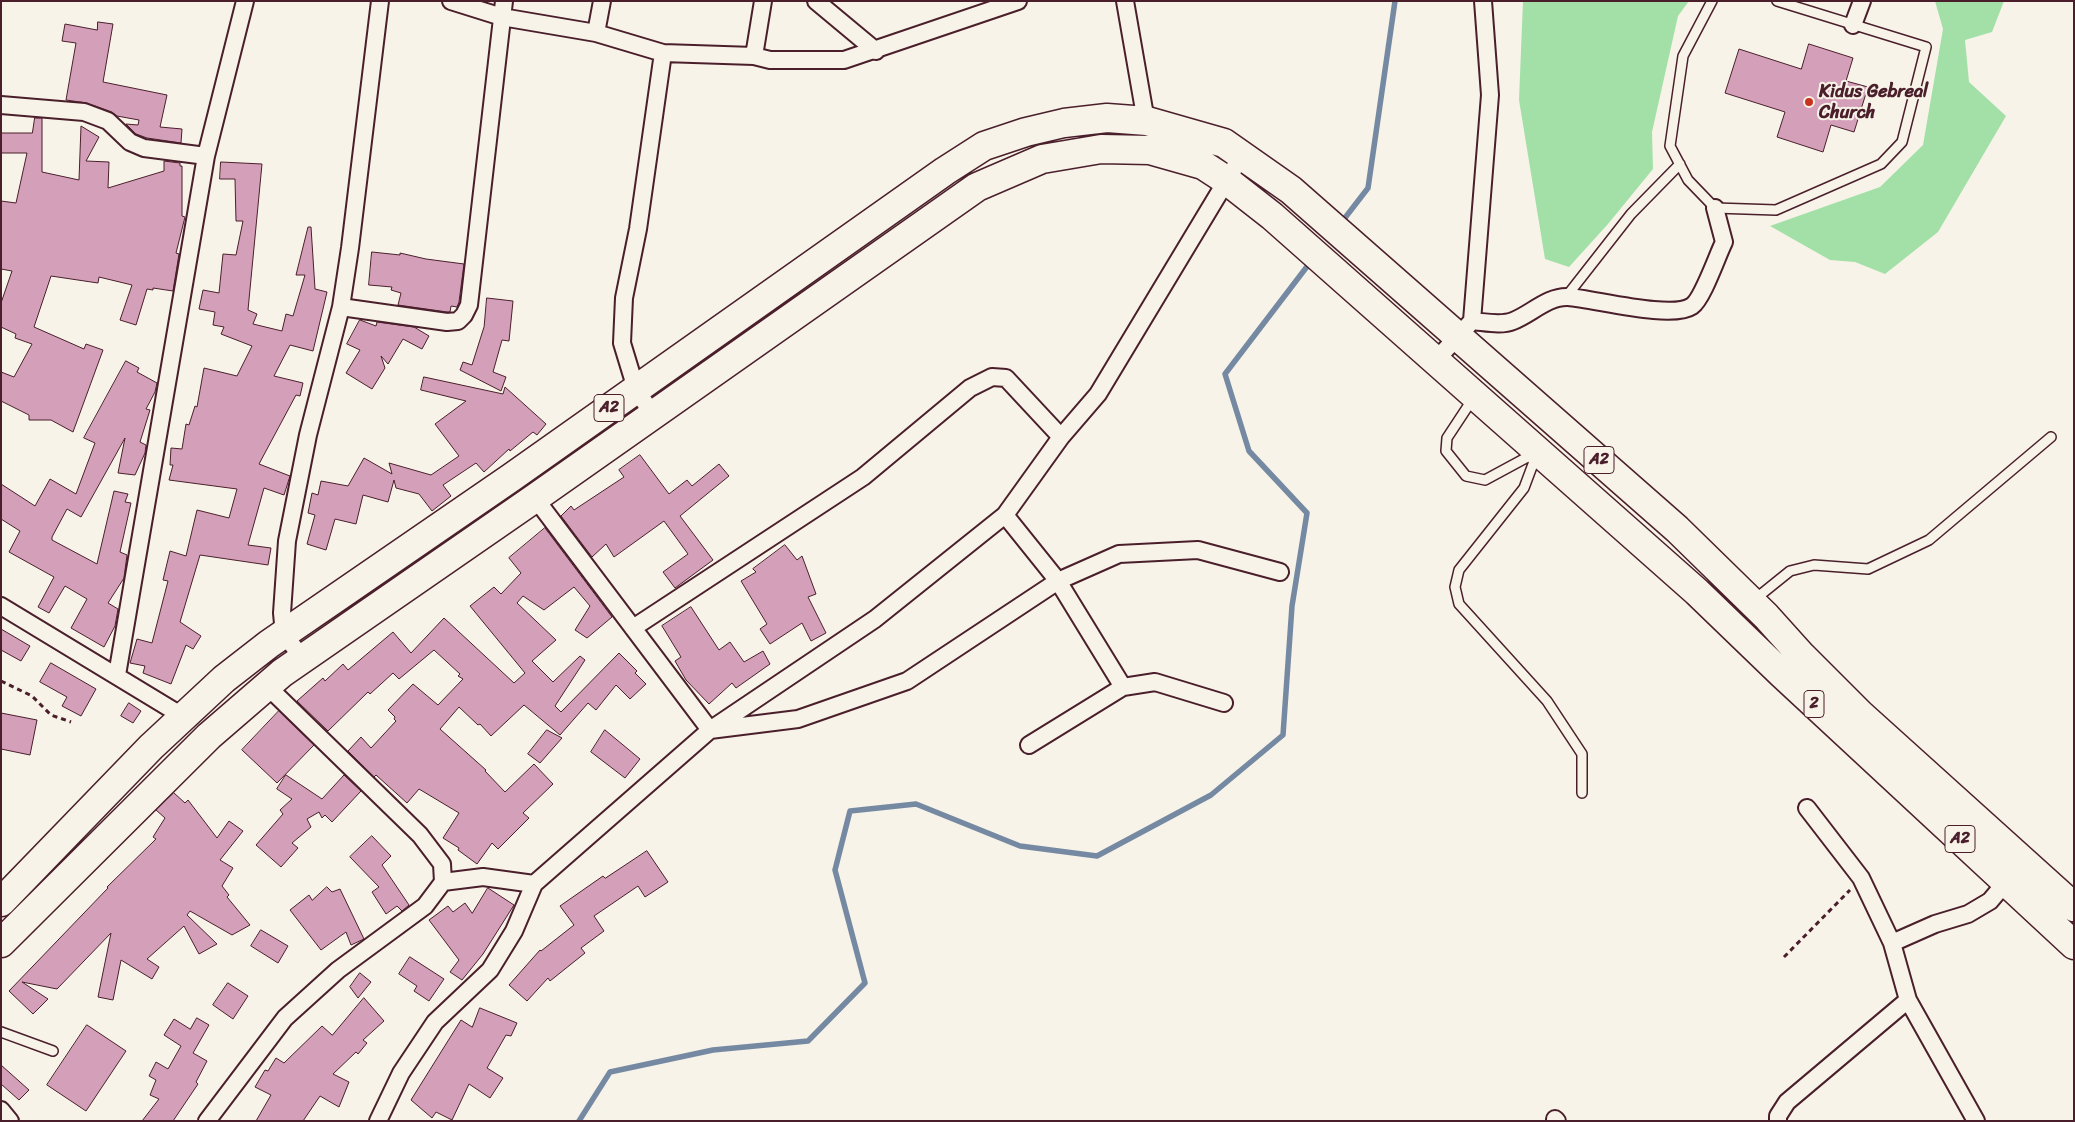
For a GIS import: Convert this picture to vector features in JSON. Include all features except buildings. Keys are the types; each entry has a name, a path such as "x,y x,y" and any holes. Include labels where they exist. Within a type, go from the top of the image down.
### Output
{"highway":[{"name":"A2","path":"1,902 151,748 224,679 284,634 636,390 945,171 984,146 1026,132 1064,123 1107,118 1147,121 1224,143 1291,190 1387,274 1465,329 1677,529 1752,602 1802,656"},
{"name":"A2","path":"5,931 209,736 267,686 303,659 977,187 1042,159 1101,149 1150,150 1203,165 1226,180 1272,216 1364,296 1697,592 1782,674"},
{"name":"2","path":"1802,656 1853,724"},
{"name":"2","path":"1782,674 1853,724"},
{"name":"A2","path":"1853,724 2006,882 2074,945"},
{"name":"A2","path":"1853,724 2073,906"}],"street":[{"path":"117,675 206,156 245,1"},
{"path":"303,659 284,634 282,613 287,541 308,435 341,307 380,1"},
{"path":"451,1 503,9 596,33 663,53 754,56 770,60 844,60 876,51 1018,1"},
{"path":"596,33 602,1"},
{"path":"754,56 763,1"},
{"path":"816,1 876,51"},
{"path":"1126,1 1147,121 1150,150"},
{"path":"1465,329 1490,95 1483,1"},
{"path":"1853,25 1862,1"},
{"path":"341,307 447,322 458,321 464,315 469,305 503,9"},
{"path":"653,415 636,390 622,343 624,298 638,229 663,53"},
{"path":"1,105 84,112 108,121 130,142 144,148 206,156"},
{"path":"378,1121 401,1073 435,1022 490,970 514,931 534,884 710,730 875,619 1005,515 1062,437 1098,394 1242,155"},
{"path":"1436,360 1465,329 1512,321 1546,302 1566,297 1668,311 1692,306 1702,294 1724,242 1715,208"},
{"path":"633,628 863,477 970,388 992,377 1006,378 1062,437"},
{"path":"535,498 710,730"},
{"path":"1005,515 1058,581 1123,687"},
{"path":"710,730 798,719 907,682 1058,581 1119,554 1198,550 1280,572"},
{"path":"1,606 184,717"},
{"path":"1029,745 1123,687 1155,682 1224,703"},
{"path":"207,1121 285,1018 338,970 425,906 443,882 442,864 420,835 267,686"},
{"path":"1807,808 1861,878 1892,943 1908,1000 1976,1121"},
{"path":"443,882 483,878 534,884"},
{"path":"1892,943 1935,924 1968,914 1990,901 2006,882"},
{"path":"1778,1121 1778,1116 1787,1102 1908,1000"},
{"path":"1,1110 10,1121"}],"lane":[{"path":"1712,1 1682,56 1670,146 1688,180 1715,208 1776,210 1882,164 1902,142 1926,47 1777,1"},
{"path":"1566,297 1631,214 1680,164"},
{"path":"1475,395 1447,438 1446,451 1466,476 1485,480 1538,452"},
{"path":"1752,602 1790,571 1814,565 1868,569 1929,540 2051,437"},
{"path":"1538,452 1524,488 1459,570 1455,587 1459,604 1547,702 1582,754 1582,793"},
{"path":"1,1032 53,1051"}],"path":[{"path":"1,681 32,696 51,715 71,722"},
{"path":"1784,957 1861,878"}],"green space":[{"path":"1523,1 1689,1 1678,16 1652,132 1653,169 1608,224 1569,267 1545,259 1519,100"},
{"path":"1935,1 2004,1 1992,32 1965,40 1969,82 2006,116 1938,232 1885,274 1855,262 1830,260 1770,226 1880,187 1923,145 1943,29"}],"waterway":[{"path":"1341,223 1368,188 1395,1"},
{"path":"579,1121 610,1072 713,1050 808,1041 865,983 835,870 850,811 916,804 1020,846 1097,856 1211,795 1283,735 1292,606 1307,513 1249,451 1225,374 1312,260"}],"place":[{"name":"Kidus Gebreal Church","path":"1809,102"}]}
